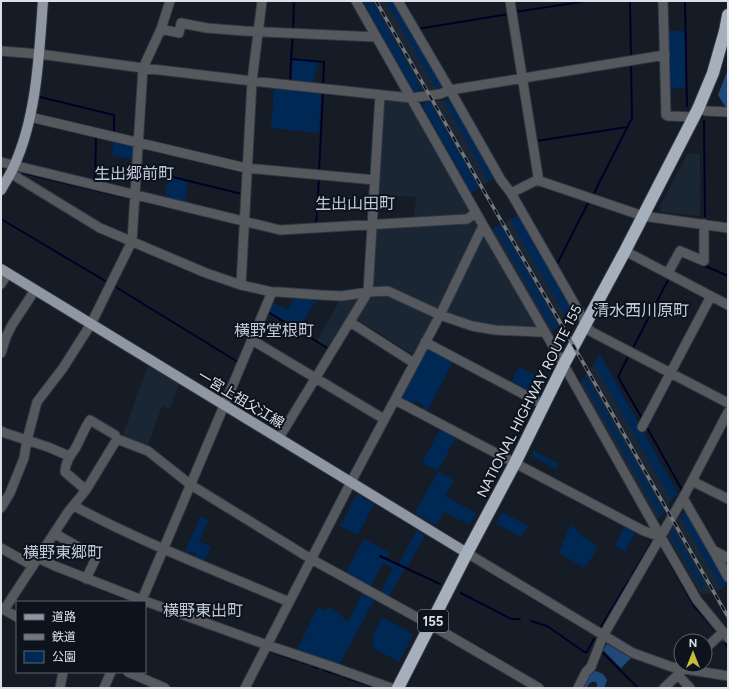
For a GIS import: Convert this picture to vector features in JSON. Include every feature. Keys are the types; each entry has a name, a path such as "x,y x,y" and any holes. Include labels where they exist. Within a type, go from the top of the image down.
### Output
{"highway":[{"name":"NATIONAL HIGHWAY ROUTE 155","path":"398,688 515,463 564,364 625,251 696,113 713,73 728,15"}],"main road":[{"path":"1,190 12,170 24,139 30,117 39,54 43,1"},
{"name":"一宮上祖父江線","path":"4,271 467,553"}],"street":[{"path":"1,508 10,493 24,458 27,440 38,402 63,368 90,324 132,241 143,68 161,29 170,1"},
{"path":"241,285 246,168 252,82 262,1"},
{"path":"356,1 697,600 726,635 713,644"},
{"path":"398,1 501,180 511,193 590,332 728,403"},
{"path":"510,1 538,176 537,180"},
{"path":"663,1 666,115 728,112"},
{"path":"161,29 178,33 181,23 207,28 258,32 376,37"},
{"path":"1,51 39,54 252,82 411,98 440,94 450,90 665,55"},
{"path":"279,438 368,292 380,95"},
{"path":"30,117 246,168 375,180"},
{"path":"1,162 100,228 206,273 241,285 272,292 342,296 388,291 440,314 472,326 495,330 545,332"},
{"path":"12,170 280,230 467,218 476,214"},
{"path":"511,193 537,180 643,216 728,228"},
{"path":"668,273 680,251 704,262 704,224"},
{"path":"245,688 351,482 440,314 483,226"},
{"path":"625,251 728,305"},
{"path":"1,284 4,271"},
{"path":"1,353 12,325 35,290"},
{"path":"38,558 141,601 272,292"},
{"path":"642,427 711,296"},
{"path":"350,322 414,363"},
{"path":"252,340 384,419"},
{"path":"425,342 544,405"},
{"path":"394,400 551,483 661,537"},
{"path":"578,688 586,672 591,667 603,636 683,498 728,412"},
{"path":"86,490 65,472 65,469 69,456 75,449 90,420 115,435 118,439 148,451 191,485 312,559 431,625 539,688"},
{"path":"1,431 48,447 69,456"},
{"path":"16,616 3,609 68,512 86,490 118,439"},
{"path":"692,481 728,499"},
{"path":"683,498 728,577"},
{"path":"74,506 104,522 164,549 289,602"},
{"path":"54,533 96,558 86,579"},
{"path":"1,548 33,566"},
{"path":"713,550 728,558"},
{"path":"467,553 633,653 673,667"},
{"path":"146,603 391,688"},
{"path":"60,688 63,673"},
{"path":"104,688 111,673"},
{"path":"130,673 165,688"},
{"path":"664,688 680,673"},
{"path":"684,673 690,688"},
{"path":"706,673 728,676"}],"shaded area":[{"path":"363,1 395,1 437,90 422,90 414,92"},
{"path":"728,69 728,108 726,108 718,95"},
{"path":"382,99 405,100 410,104 472,214 414,220 416,197 376,195"},
{"path":"451,100 497,177 471,192 422,105 429,101"},
{"path":"688,153 700,154 700,214 699,216 661,212 660,206"},
{"path":"520,214 572,307 550,334 491,230"},
{"path":"476,220 480,228 440,308 436,310 377,288 371,284 373,230 470,223"},
{"path":"482,236 485,236 537,328 488,327 446,314 444,311"},
{"path":"371,293 389,293 434,315 434,318 414,356 355,318"},
{"path":"362,296 354,310 347,316 328,347 317,341 341,298"},
{"path":"600,354 678,494 671,500 657,520 580,383"},
{"path":"148,366 179,384 170,409 162,406 147,448 122,437"},
{"path":"687,511 728,581 722,589 710,594 701,594 667,535 680,516"},
{"path":"607,644 631,658 621,668 603,650"},
{"path":"596,671 603,674 607,680 604,688 597,688 596,682 593,682 590,683 587,688 581,688 590,673"}],"green space":[{"path":"363,1 372,1 422,90 414,92"},
{"path":"386,1 395,1 444,86 437,90"},
{"path":"666,31 685,31 685,88 667,89"},
{"path":"293,60 318,62 313,84 292,82"},
{"path":"274,87 321,92 319,133 271,128"},
{"path":"451,100 497,177 489,182 444,101"},
{"path":"429,101 479,188 471,192 422,105"},
{"path":"113,139 134,145 133,160 112,155"},
{"path":"167,177 187,181 185,204 165,199"},
{"path":"520,214 572,307 565,315 510,220"},
{"path":"500,225 558,326 553,331 497,232 493,234 491,230"},
{"path":"297,295 318,297 299,329 268,311 271,303 288,309"},
{"path":"428,346 454,360 426,413 421,411 424,406 416,401 413,407 399,397"},
{"path":"600,354 678,494 671,500 594,363"},
{"path":"519,367 545,380 535,398 510,385"},
{"path":"585,375 664,512 660,517 582,380"},
{"path":"441,427 457,435 438,471 422,463"},
{"path":"534,451 559,464 556,469 531,456"},
{"path":"438,471 454,480 445,496 476,513 470,525 444,512 437,526 415,513"},
{"path":"357,494 374,504 358,535 340,526"},
{"path":"687,511 728,581 722,589 680,516"},
{"path":"502,512 528,526 522,537 496,524"},
{"path":"201,516 208,520 199,541 211,547 204,562 194,558 196,554 190,551 188,556 184,554"},
{"path":"626,523 637,529 625,552 615,546"},
{"path":"570,525 578,530 577,532 597,546 593,556 584,568 559,553"},
{"path":"672,528 705,585 701,588 669,533"},
{"path":"417,530 425,535 407,567 399,563"},
{"path":"364,539 389,552 386,559 405,568 388,598 380,594 393,568 383,563 370,588 345,574"},
{"path":"364,590 376,597 339,665 296,651 318,607 326,611 328,607 344,617 343,620 348,622"},
{"path":"382,617 413,634 399,662 375,649 372,642 373,636"}],"waterway":[{"path":"293,30 294,1"},
{"path":"515,12 587,1"},
{"path":"630,1 631,58"},
{"path":"685,1 687,106"},
{"path":"417,29 509,14"},
{"path":"293,36 291,59 324,62 323,85"},
{"path":"290,82 291,60"},
{"path":"593,195 632,118 631,63"},
{"path":"319,171 323,93"},
{"path":"40,97 114,115 114,133 112,133"},
{"path":"704,121 705,217"},
{"path":"536,141 628,127"},
{"path":"95,183 96,136"},
{"path":"140,169 242,194"},
{"path":"19,172 132,199"},
{"path":"316,226 319,177"},
{"path":"138,200 171,208"},
{"path":"556,266 589,201"},
{"path":"1,219 107,282"},
{"path":"703,265 728,276"},
{"path":"631,349 632,350 669,278"},
{"path":"114,286 238,362"},
{"path":"268,312 329,348"},
{"path":"357,321 411,355"},
{"path":"629,355 618,377 643,420"},
{"path":"646,426 682,490 681,491"},
{"path":"661,527 667,517"},
{"path":"632,575 654,538"},
{"path":"662,548 694,606 718,633"},
{"path":"380,556 440,584"},
{"path":"601,627 629,580"},
{"path":"461,593 511,619 520,619"},
{"path":"531,621 547,626 586,653 594,639"},
{"path":"722,637 728,648"},
{"path":"267,650 298,661"},
{"path":"602,652 638,688"},
{"path":"302,662 307,664"},
{"path":"312,666 318,668"},
{"path":"326,671 340,675"},
{"path":"344,677 370,686"}],"railway":[{"path":"376,1 728,617"}],"district":[{"name":"生出郷前町","path":"134,173"},
{"name":"生出山田町","path":"355,203"},
{"name":"清水西川原町","path":"641,310"},
{"name":"横野堂根町","path":"274,330"},
{"name":"横野東郷町","path":"63,552"},
{"name":"横野東出町","path":"203,610"}]}
